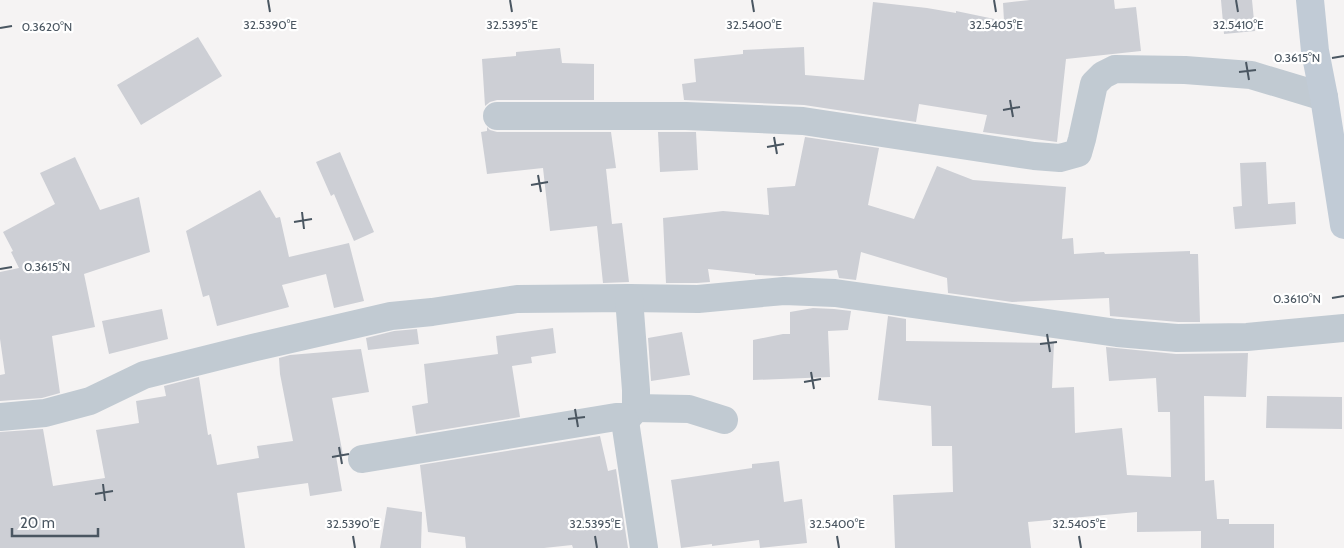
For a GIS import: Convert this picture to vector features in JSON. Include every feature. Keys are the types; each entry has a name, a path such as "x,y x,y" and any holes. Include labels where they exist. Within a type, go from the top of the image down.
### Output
{"street":[{"path":"1310,0 1315,51 1344,225"},
{"path":"497,116 686,116 803,121 1034,156 1060,158 1078,153 1094,84 1103,75 1115,70 1185,70 1251,75 1324,97"},
{"path":"0,417 45,414 90,401 144,375 391,316 517,299 698,299 784,291 836,293 1117,333 1177,338 1247,337 1344,328"},
{"path":"629,298 636,390 630,414 644,548"},
{"path":"362,459 616,417 621,418 630,414 689,409 724,420"}],"building":[{"path":"1030,0 1114,0 1115,9 1136,7 1141,51 1066,59 1057,142 983,132 987,115 919,104 916,122 804,105 684,100 682,84 696,82 694,59 743,54 743,50 804,47 805,75 864,80 873,2 956,13 956,11 1004,21 1003,3"},
{"path":"1221,0 1252,0 1255,31 1224,34"},
{"path":"198,37 222,76 141,125 117,85"},
{"path":"560,48 562,63 594,64 594,100 497,100 485,106 482,59 516,56 516,52"},
{"path":"487,127 497,132 611,132 616,168 606,169 612,224 622,223 629,282 603,283 597,226 550,231 543,168 487,174 481,132 487,131"},
{"path":"658,132 696,132 698,170 660,172"},
{"path":"805,137 879,148 868,205 914,219 937,166 973,180 1066,187 1062,239 1073,238 1074,254 1190,251 1190,254 1198,254 1200,322 1110,316 1109,298 1012,302 948,293 947,278 861,252 856,280 839,278 837,270 781,276 708,269 710,282 666,283 663,218 723,211 769,215 767,188 795,186"},
{"path":"340,152 374,232 354,241 334,194 331,196 316,162"},
{"path":"75,157 100,210 139,197 150,252 84,274 95,327 52,336 60,393 42,398 0,401 0,375 5,374 0,339 0,272 19,268 3,232 55,204 40,173"},
{"path":"1266,162 1268,204 1295,202 1296,224 1235,229 1233,207 1242,206 1240,163"},
{"path":"260,190 276,218 280,217 289,257 349,243 364,301 334,308 326,274 282,285 289,307 217,326 209,295 203,297 186,231"},
{"path":"813,308 851,311 848,330 828,331 830,377 753,380 753,340 790,334 790,312"},
{"path":"162,309 168,339 109,354 102,321"},
{"path":"888,316 906,319 906,341 1054,343 1052,388 1074,387 1075,433 1122,428 1127,475 1171,477 1170,412 1158,412 1156,378 1109,381 1106,347 1176,354 1248,353 1246,397 1204,396 1205,481 1214,480 1217,519 1229,519 1229,524 1274,524 1274,548 1201,548 1201,531 1137,532 1137,512 1028,522 1031,548 895,548 893,495 953,492 952,446 932,446 931,406 878,400"},
{"path":"553,328 556,353 531,357 532,363 512,366 520,417 416,434 412,406 428,403 424,364 498,354 496,336"},
{"path":"417,329 419,344 368,350 366,338 394,331"},
{"path":"682,332 690,375 651,381 648,338"},
{"path":"361,349 369,392 332,398 343,455 336,456 342,491 310,496 308,483 237,493 245,548 0,548 0,432 43,429 53,486 105,478 96,430 139,423 136,401 166,396 164,386 199,377 208,435 211,434 217,465 259,458 257,446 293,441 280,374 279,358 290,355"},
{"path":"1267,396 1342,397 1342,429 1266,428"},
{"path":"600,436 608,471 616,469 628,548 573,548 572,545 544,548 466,548 465,537 428,532 420,465"},
{"path":"779,461 784,502 802,499 807,543 760,548 759,540 681,548 671,480 752,468 752,464"},
{"path":"387,507 422,512 421,548 380,548"}]}
